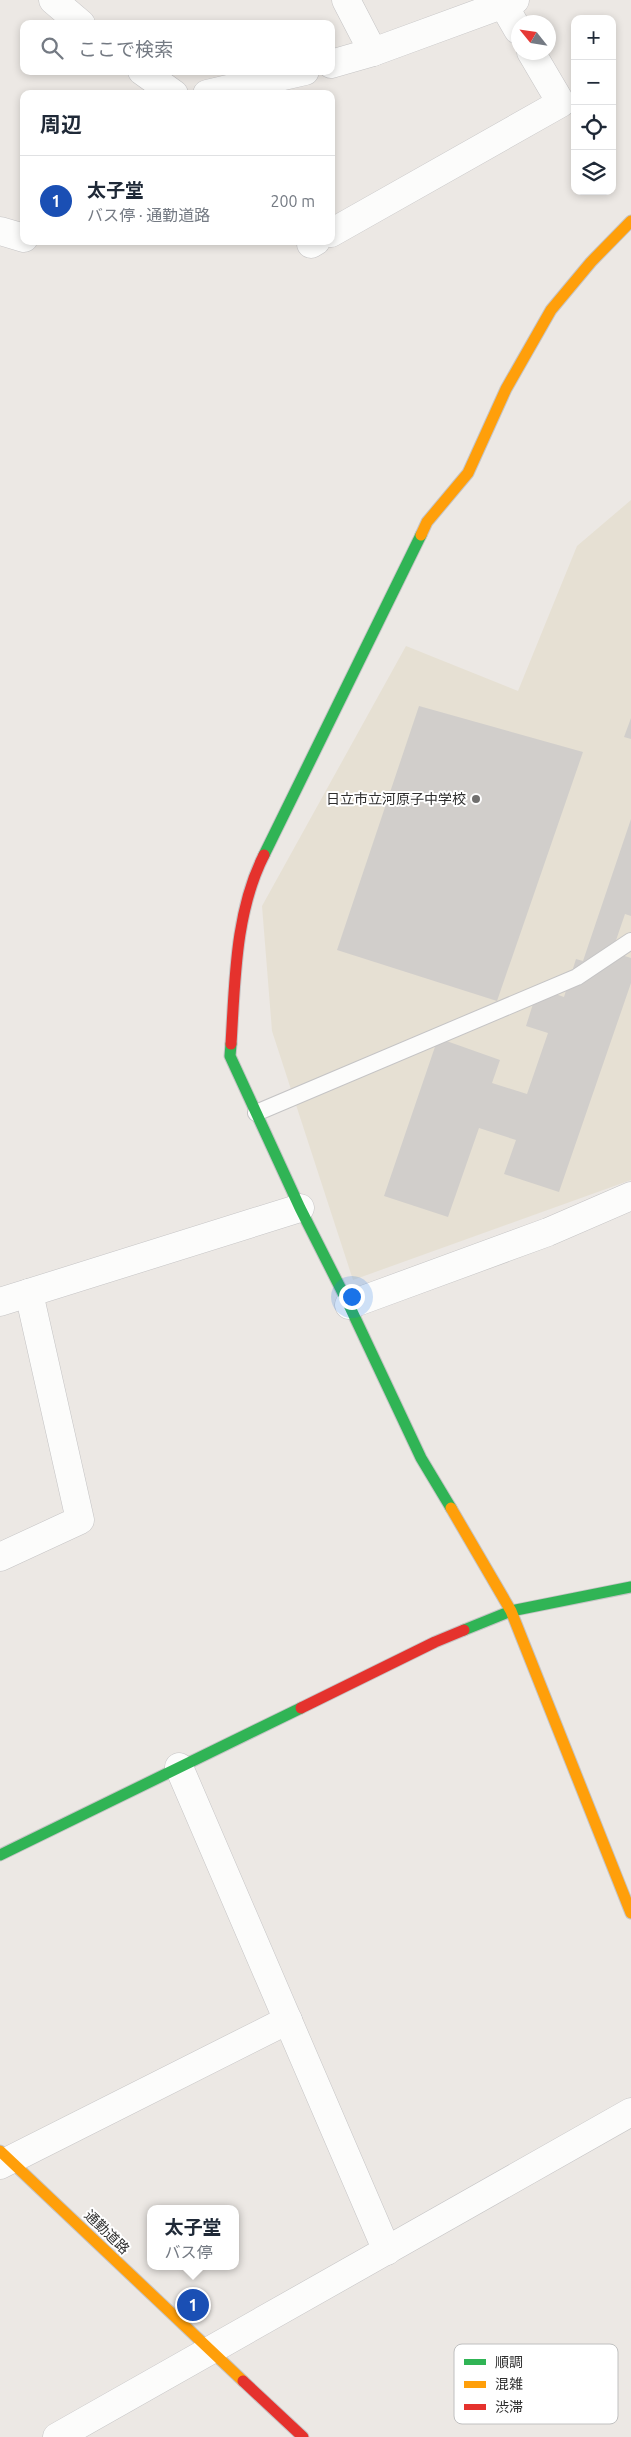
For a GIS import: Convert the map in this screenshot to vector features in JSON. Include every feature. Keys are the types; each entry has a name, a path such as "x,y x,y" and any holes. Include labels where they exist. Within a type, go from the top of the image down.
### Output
{"street":[{"path":"53,0 76,20"},
{"path":"346,0 373,52"},
{"path":"335,63 373,52 509,2 513,15"},
{"path":"335,230 561,103 536,60"},
{"path":"148,75 168,90"},
{"path":"223,90 288,75"},
{"path":"631,221 591,262 551,310 506,389 468,473 427,522 253,876 236,958 230,1056 300,1208 349,1305 421,1458 511,1611 631,1913"},
{"path":"0,231 20,237"},
{"path":"349,1305 548,1232 631,1196"},
{"path":"0,1302 300,1208"},
{"path":"0,1557 80,1520 29,1293"},
{"path":"0,1855 435,1642 511,1611 631,1588"},
{"path":"179,1767 387,2251"},
{"path":"3,2158 288,2020"},
{"path":"57,2437 631,2112"},
{"name":"通勤道路","path":"3,2158 303,2437"}],"lane":[{"path":"256,1113 577,977 631,941"}],"shaded area":[{"name":"日立市立河原子中学校","path":"631,500 631,1180 353,1280 272,1031 262,906 406,646 518,691 577,546"}],"building":[{"path":"419,706 583,752 497,1001 337,950"},
{"path":"631,718 631,739 624,737"},
{"path":"631,819 631,916 625,914 612,952 631,958 631,983 559,1192 504,1174 516,1140 479,1128 448,1217 384,1196 438,1038 500,1060 492,1083 527,1094 548,1033 526,1026 538,988 564,997 576,959 583,961"}],"traffic: fast":[{"path":"264,855 421,535"},
{"path":"231,1044 230,1056 300,1208 349,1305 421,1458 451,1508"},
{"path":"464,1630 511,1611 631,1587"},
{"path":"0,1855 301,1708"}],"traffic: slow":[{"path":"421,535 427,522 468,473 506,389 551,310 591,262 631,221"},
{"path":"451,1508 511,1611 631,1913"},
{"path":"0,2151 243,2381"}],"traffic: jam":[{"path":"231,1044 238,947 242,923 254,877 264,855"},
{"path":"301,1708 435,1642 464,1630"},
{"path":"243,2381 303,2437"}],"place":[{"name":"日立市立河原子中学校","path":"476,799"},
{"name":"太子堂","path":"193,2305"}]}
